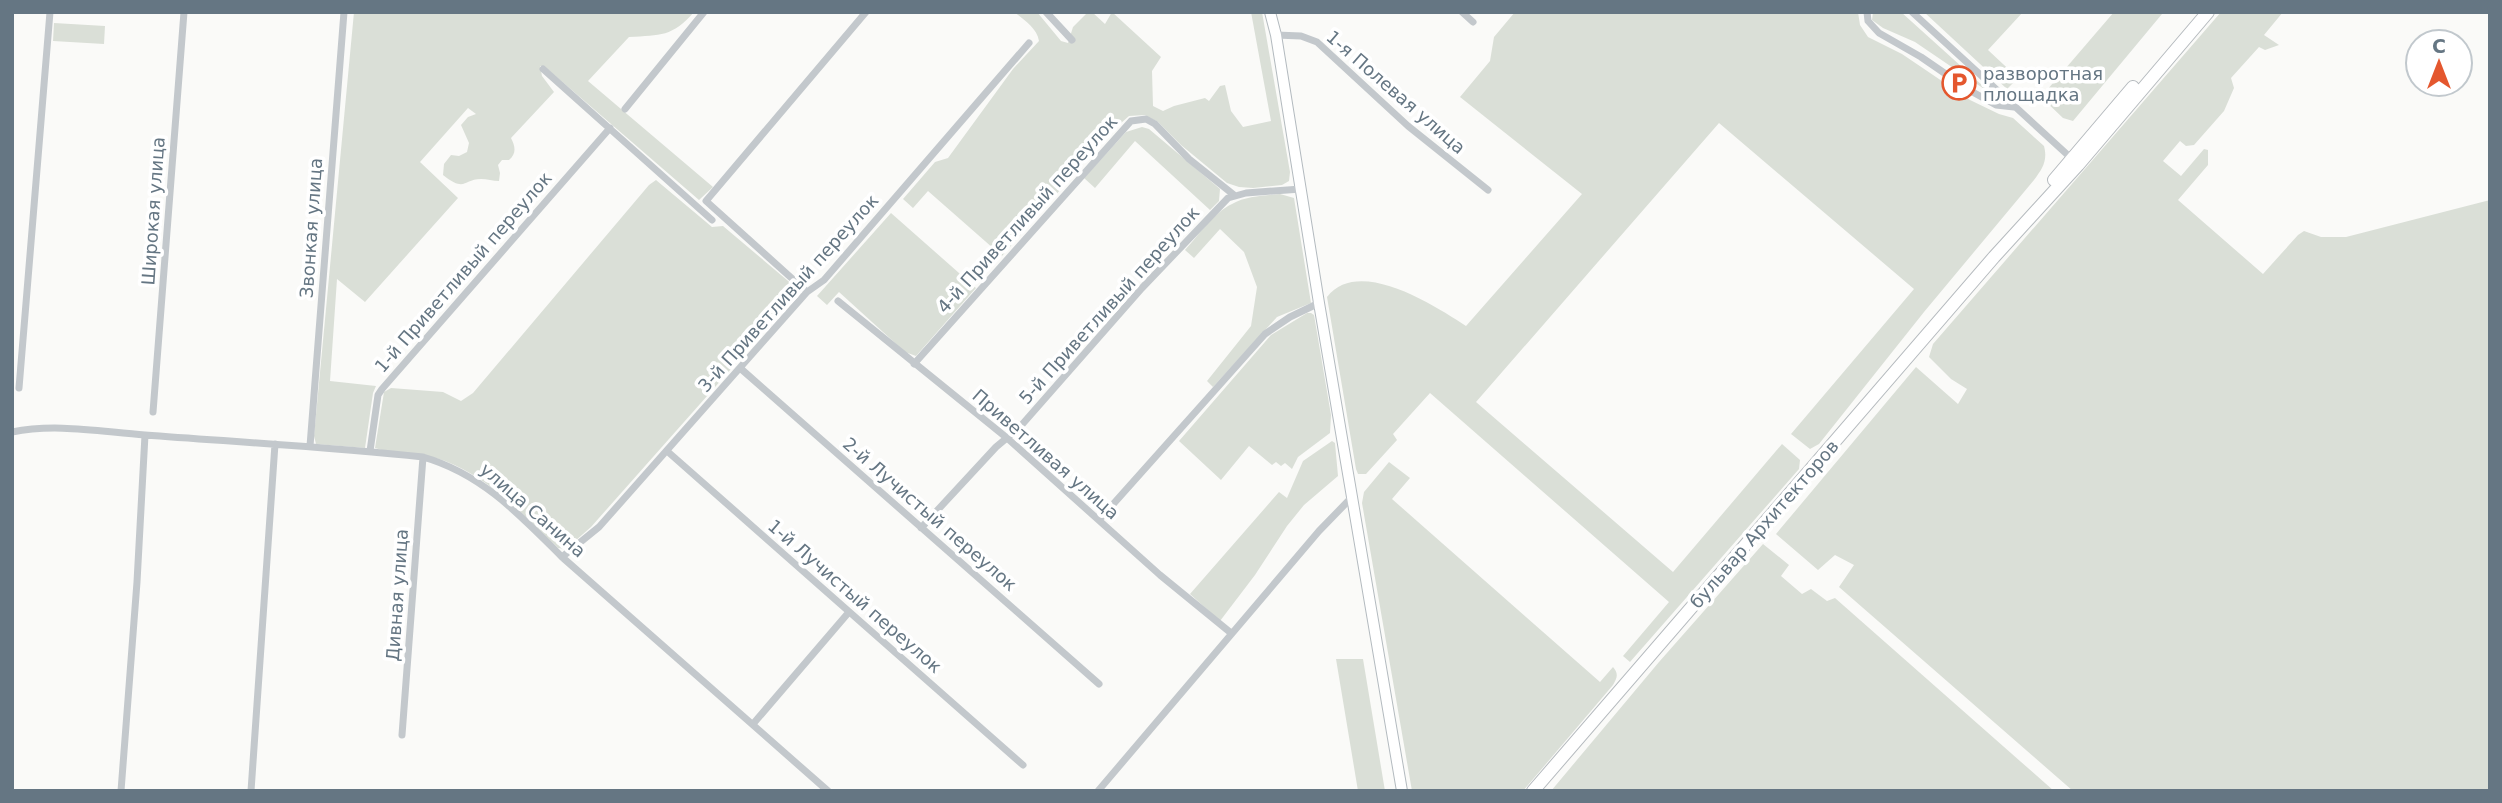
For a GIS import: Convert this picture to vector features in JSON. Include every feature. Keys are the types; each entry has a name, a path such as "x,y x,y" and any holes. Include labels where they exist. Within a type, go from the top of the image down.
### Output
{"main road":[{"path":"1270,12 1402,791"},
{"name":"бульвар Архитекторов","path":"2075,162 2197,12"},
{"name":"бульвар Архитекторов","path":"1533,791 2075,162 2208,12"}],"street":[{"path":"19,388 50,12"},
{"name":"Широкая улица","path":"153,412 184,12"},
{"name":"Звонкая улица","path":"310,446 344,12"},
{"path":"625,109 704,12"},
{"path":"807,292 706,201 866,12"},
{"path":"1046,12 1072,40"},
{"path":"1462,12 1473,22"},
{"path":"1867,12 1868,21 1879,33 1996,105 2015,107"},
{"path":"1912,12 2075,162"},
{"name":"1-я Полевая улица","path":"1276,35 1301,36 1317,42 1406,124 1488,190"},
{"name":"3-й Приветливый переулок","path":"562,557 599,527 807,292 816,288 833,270 1029,43"},
{"path":"543,69 712,220"},
{"name":"4-й Приветливый переулок","path":"914,364 1131,121 1146,119 1155,124 1189,159 1234,195"},
{"name":"1-й Приветливый переулок","path":"370,451 378,395 382,389 610,128"},
{"path":"1234,195 1301,189"},
{"name":"5-й Приветливый переулок","path":"921,528 1019,428 1142,288 1228,198 1234,195"},
{"name":"Приветливая улица","path":"838,301 1007,438 1160,575 1231,633"},
{"path":"1099,520 1265,334 1290,317 1319,303"},
{"name":"2-й Лучистый переулок","path":"740,368 1099,684"},
{"name":"улица Санина","path":"12,432 65,429 310,446 423,457 445,463 489,489 562,557 828,791"},
{"path":"121,791 145,435"},
{"path":"251,791 275,444"},
{"name":"1-й Лучистый переулок","path":"667,450 1023,765"},
{"name":"Дивная улица","path":"402,735 423,457"},
{"path":"1098,791 1319,531 1353,496"},
{"path":"753,724 849,612"}],"shaded area":[{"path":"354,12 694,12 679,26 665,33 629,37 588,81 713,187 699,200 544,66 540,66 542,76 554,92 511,138 514,152 509,160 502,160 498,165 499,181 481,179 464,184 456,183 443,175 444,164 451,155 459,156 467,152 469,143 461,125 468,117 476,114 468,108 420,162 458,198 365,302 337,279 330,381 376,386 365,448 316,444 314,436"},
{"path":"1014,12 1037,12 1061,41 1068,43 1073,27 1088,12 1092,12 1105,24 1112,12 1161,57 1152,71 1153,106 1163,111 1205,98 1209,101 1220,86 1225,85 1231,111 1243,127 1271,121 1251,12 1262,12 1290,172 1289,181 1282,185 1253,188 1227,183 1158,122 1145,115 1129,116 1112,131 1002,256 928,191 913,208 903,199 935,162 948,158 1013,69 1039,41 1033,28"},
{"path":"1515,12 1858,12 1860,25 1868,37 1902,54 1970,100 2013,118 2044,146 2045,151 2044,164 2034,180 1819,444 1810,449 1791,434 1914,289 1719,123 1476,402 1673,572 1782,444 1800,460 1799,469 1630,662 1623,656 1669,602 1430,393 1393,434 1397,440 1366,474 1358,474 1356,469 1327,297 1341,286 1358,281 1377,283 1417,297 1466,326 1582,194 1460,97 1490,61 1494,37"},
{"path":"1873,12 1901,12 1993,95 1915,42 1883,28 1872,20"},
{"path":"1924,12 2023,12 1988,50 2018,78 2007,89"},
{"path":"2114,12 2162,14 2073,121 2063,118 2041,97"},
{"path":"2221,12 2283,12 2264,35 2279,45 2265,50 2259,47 2231,78 2234,88 2224,111 2194,145 2186,146 2180,141 2163,161 2181,176 2204,149 2208,150 2208,165 2178,200 2263,274 2304,231 2321,237 2346,237 2490,200 2490,791 2073,791 1839,587 1854,565 1835,555 1818,570 1776,534 1916,367 1958,404 1967,389 1951,379 1929,357 1933,344"},
{"path":"54,23 105,26 104,44 53,41"},
{"path":"1142,127 1149,129 1220,189 1219,201 1210,210 1135,141 1095,188 1084,178 1126,132"},
{"path":"656,180 712,227 723,226 800,291 591,527 566,549 558,548 506,499 461,468 437,458 375,448 384,392 391,388 443,392 461,401 473,393"},
{"path":"1280,194 1294,198 1311,303 1277,317 1213,387 1207,381 1251,326 1257,287 1244,252 1220,229 1194,258 1185,250 1225,208 1243,199"},
{"path":"891,213 976,288 916,356 905,352 839,292 827,305 817,296"},
{"path":"1307,313 1314,315 1331,415 1330,433 1298,457 1292,469 1285,463 1281,466 1276,462 1272,465 1249,446 1221,480 1179,441 1271,335"},
{"path":"1332,441 1335,443 1338,476 1304,505 1220,621 1190,594 1279,492 1287,498 1303,461"},
{"path":"1389,462 1410,478 1392,499 1600,682 1613,667 1616,672 1613,685 1523,791 1412,791 1362,503 1364,492"},
{"path":"1763,544 1789,565 1781,576 1802,594 1811,589 1827,601 1835,598 2054,791 1551,791"},
{"path":"1336,659 1363,659 1385,791 1358,791"}],"place":[{"name":"разворотная площадка","path":"1959,83"}]}
